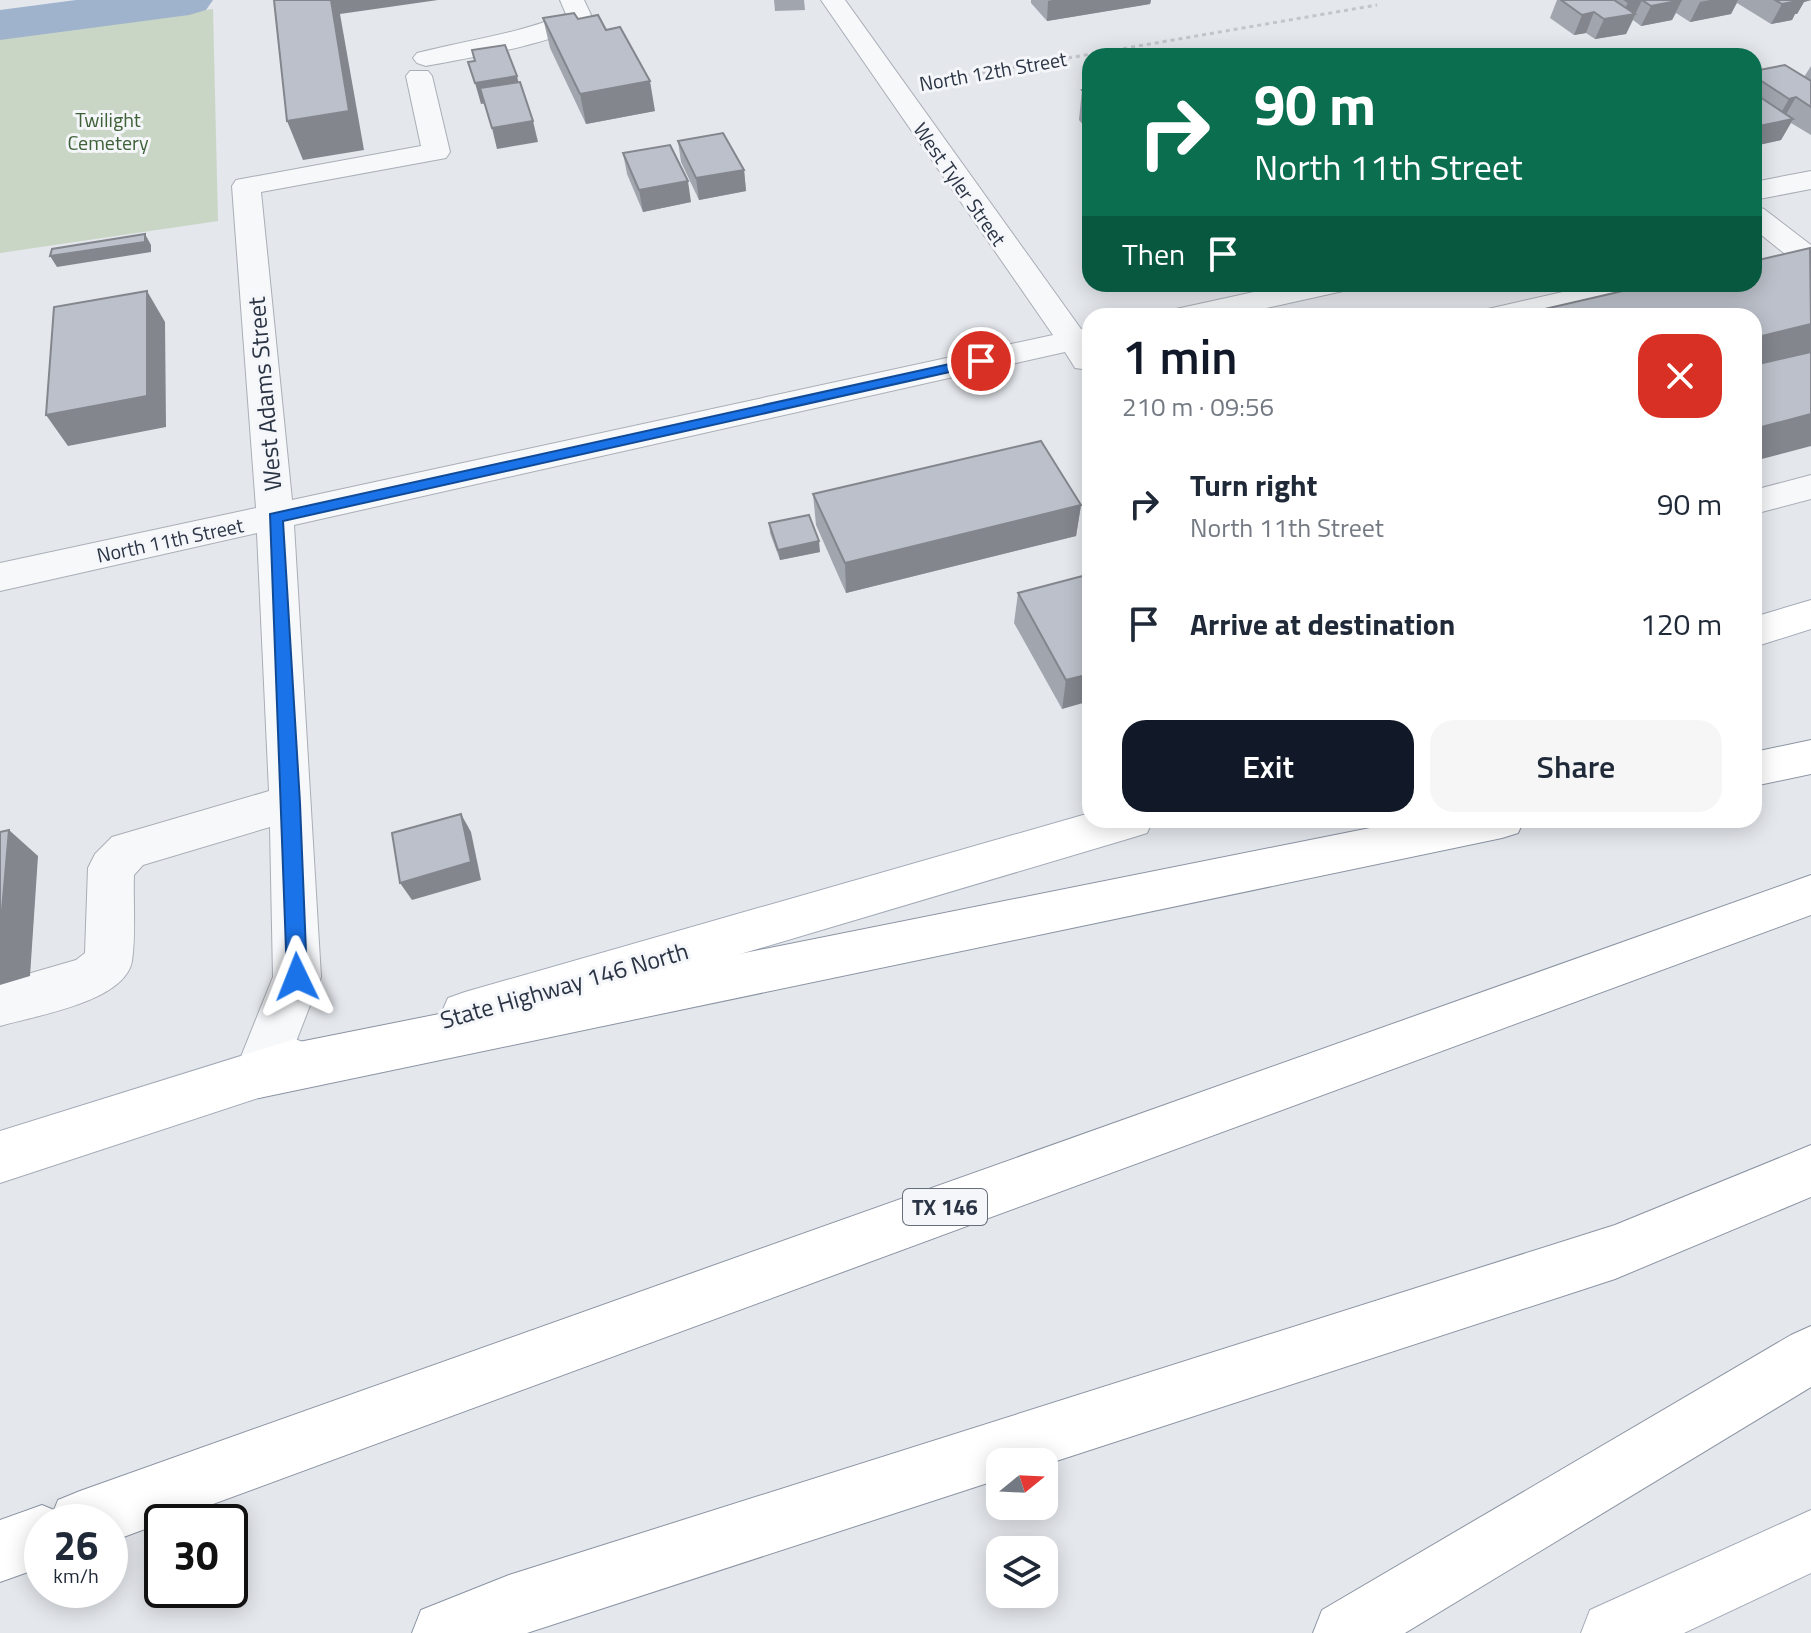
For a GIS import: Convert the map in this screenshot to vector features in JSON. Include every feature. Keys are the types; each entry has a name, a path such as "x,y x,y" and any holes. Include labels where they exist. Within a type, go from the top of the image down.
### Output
{"main road":[{"path":"1762,629 1811,614"},
{"path":"1762,767 1811,757"},
{"name":"State Highway 146 North","path":"0,1157 259,1074 1104,828"},
{"path":"259,1074 1463,828"},
{"name":"TX 146","path":"128,1505 1811,895"},
{"path":"444,1633 509,1607 1615,1252 1811,1171"},
{"path":"1345,1633 1811,1355"},
{"path":"1613,1633 1811,1541"},
{"path":"0,1551 24,1542"}],"street":[{"name":"West Adams Street","path":"259,1074 297,977 275,517 246,186 436,152 422,67 541,34 580,17 572,0"},
{"name":"West Tyler Street","path":"833,0 1082,345"},
{"path":"1762,189 1811,180"},
{"path":"1762,221 1804,254"},
{"path":"1762,257 1804,254"},
{"path":"1223,308 1296,292"},
{"path":"1302,292 1316,308"},
{"path":"1526,308 1581,292"},
{"name":"North 11th Street","path":"0,577 1082,348"},
{"path":"1762,500 1811,487"},
{"path":"0,1004 90,978 108,963 111,868 128,850 291,803"}],"path":[{"name":"North 12th Street","path":"1127,48 1377,5"},
{"name":"North 12th Street","path":"894,88 1082,56"}],"green space":[{"name":"Twilight Cemetery","path":"213,9 218,221 0,253 0,38"}],"building":[{"path":"274,0 331,0 349,111 287,121"},
{"path":"1561,0 1614,0 1635,14 1604,19 1594,12 1582,15"},
{"path":"1642,0 1682,0 1651,6"},
{"path":"1775,0 1803,0 1782,4"},
{"path":"574,13 578,19 598,15 606,30 620,27 650,81 580,94 543,18"},
{"path":"505,45 517,76 475,83 468,62 475,61 472,50"},
{"path":"1785,65 1811,81 1811,107 1796,97 1789,99 1762,81 1762,69"},
{"path":"520,82 533,121 492,128 480,88"},
{"path":"1762,98 1793,119 1762,125"},
{"path":"723,133 744,170 696,178 678,141"},
{"path":"670,145 688,181 639,190 623,153"},
{"path":"145,234 145,242 50,256 52,249"},
{"path":"1810,248 1811,324 1762,336 1762,308 1549,308 1618,292 1762,292 1762,259"},
{"path":"147,291 147,396 46,415 54,307"},
{"path":"1811,352 1811,414 1762,427 1762,363"},
{"path":"1041,441 1081,505 845,563 813,494"},
{"path":"809,515 819,541 778,550 769,523"},
{"path":"1082,576 1082,676 1066,680 1018,593"},
{"path":"461,814 471,862 400,883 392,833"},
{"path":"9,830 0,933 0,832"}],"waterway":[{"path":"0,25 189,0"}],"route":[{"path":"297,977 275,517 981,361"}]}
